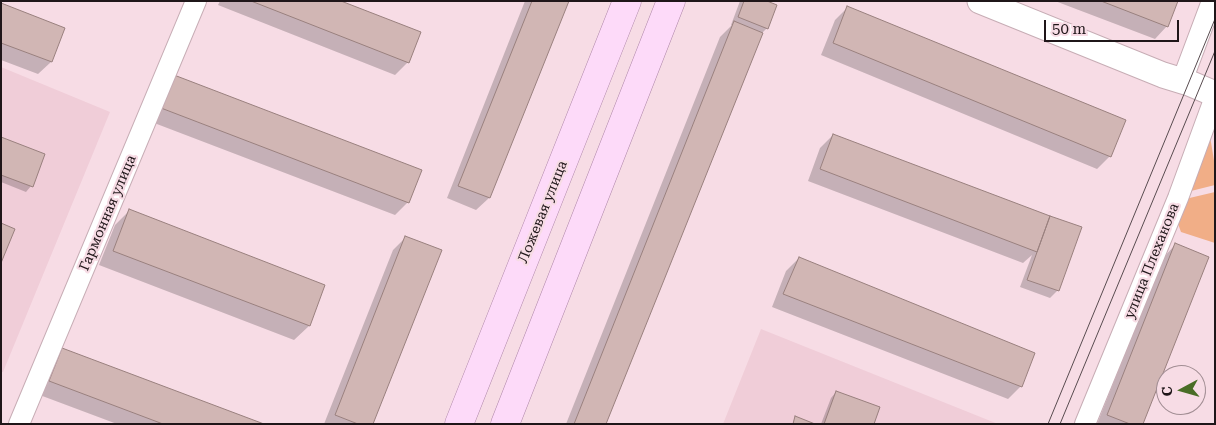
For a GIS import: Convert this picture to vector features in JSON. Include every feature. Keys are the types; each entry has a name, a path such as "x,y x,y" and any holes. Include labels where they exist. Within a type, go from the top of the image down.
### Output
{"main road":[{"name":"Ложевая улица","path":"459,424 627,1"},
{"path":"504,424 671,1"}],"street":[{"name":"Гармонная улица","path":"19,424 196,1"},
{"path":"980,1 1215,95"},
{"path":"1182,81 1212,1"},
{"name":"улица Плеханова","path":"1085,424 1178,198 1215,95"}],"shaded area":[{"path":"1,67 110,112 3,372 1,372"},
{"path":"1210,136 1215,167 1215,185 1183,193"},
{"path":"1215,192 1215,243 1181,232 1177,221 1181,200"},
{"path":"761,329 998,424 723,424"}],"building":[{"path":"251,1 341,1 421,32 409,63"},
{"path":"532,1 569,1 490,198 458,186"},
{"path":"744,1 767,1 777,5 768,29 738,17"},
{"path":"1101,1 1178,1 1168,27"},
{"path":"1,3 65,28 52,62 1,43"},
{"path":"847,6 1126,120 1111,157 833,43"},
{"path":"734,21 763,33 606,424 574,424"},
{"path":"174,75 422,170 409,203 161,108"},
{"path":"833,134 1050,216 1037,252 820,169"},
{"path":"1,137 45,154 33,187 1,175"},
{"path":"129,209 325,285 310,326 113,251"},
{"path":"1050,216 1082,227 1059,291 1027,280"},
{"path":"1,223 15,229 1,263"},
{"path":"405,236 442,250 373,424 358,424 335,415"},
{"path":"1175,243 1209,257 1166,365 1156,365 1156,391 1143,424 1130,424 1107,415"},
{"path":"799,257 1035,353 1022,387 783,294"},
{"path":"62,348 264,424 163,424 49,381"},
{"path":"836,391 880,407 874,424 824,424"},
{"path":"795,416 815,424 793,424"}],"tram line":[{"path":"1048,424 1215,19"},
{"path":"1060,424 1215,51"}]}
